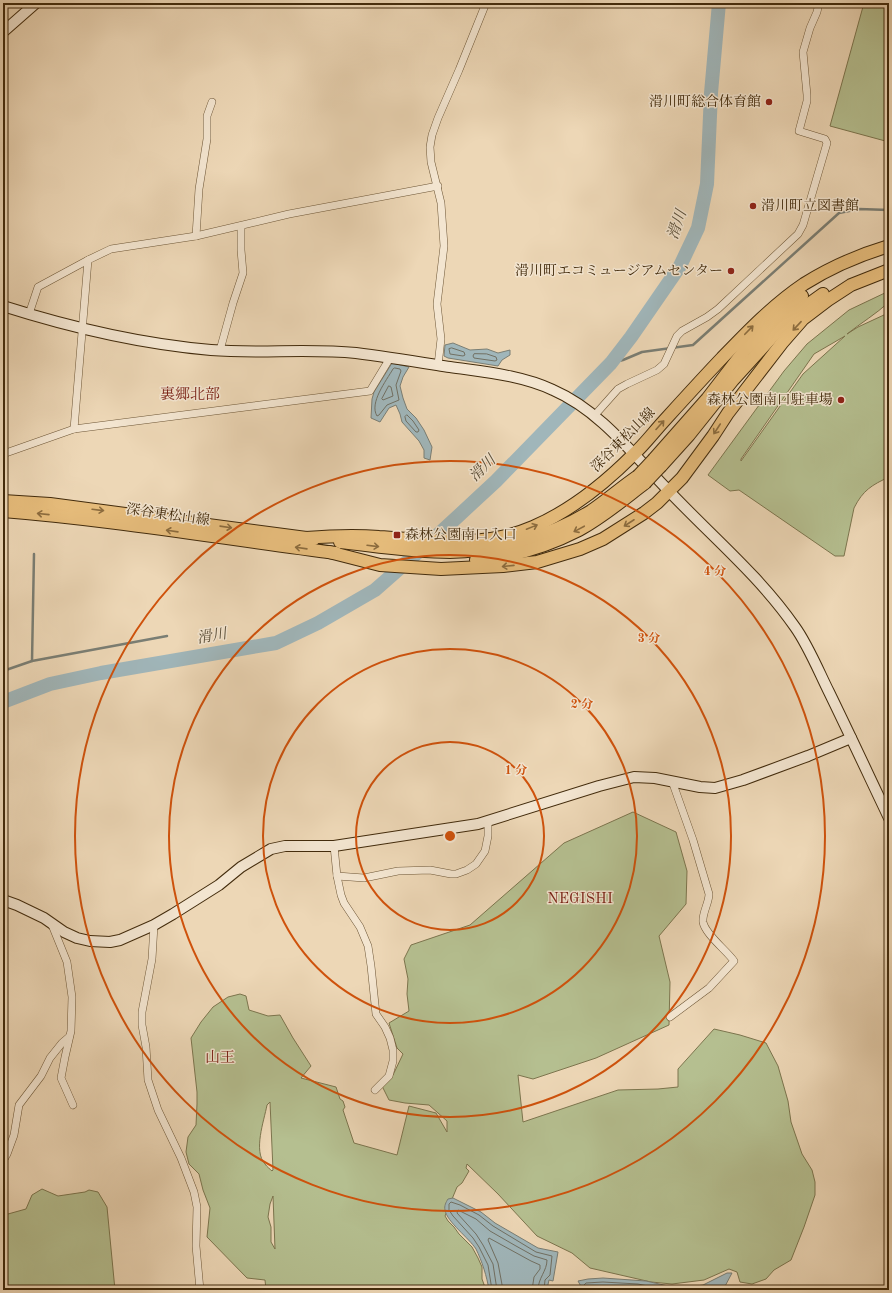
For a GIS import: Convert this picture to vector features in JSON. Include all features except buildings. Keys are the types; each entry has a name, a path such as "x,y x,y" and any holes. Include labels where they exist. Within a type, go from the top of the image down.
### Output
{"main road":[{"name":"深谷東松山線","path":"306,538 338,535 442,542 467,542 487,539 532,528 559,514 608,478 634,454 753,326 803,285 845,262 868,252 889,246"},
{"path":"658,462 744,351 784,310 801,296 835,275 853,266 889,254"},
{"path":"658,462 689,435 733,380 795,314 835,286 874,268 889,264"},
{"name":"深谷東松山線","path":"328,552 380,565 441,569 503,566 537,562 580,549 603,539 644,513 669,492 693,463 728,413 782,343 803,319 851,285 889,270"},
{"name":"深谷東松山線","path":"3,511 109,522 328,552 422,561 458,562 484,560 526,552 580,529 608,511 658,462"},
{"name":"深谷東松山線","path":"3,501 50,504 389,548 436,551 473,551 516,543 563,526 592,510 641,479"}],"street":[{"path":"3,32 36,3"},
{"path":"438,365 441,338 437,304 444,246 441,203 431,162 430,147 432,135 486,3"},
{"path":"591,413 618,389 657,370 664,364 676,336 718,309 798,234 803,225 827,143 825,139 799,132 807,101 803,52 819,3"},
{"path":"196,236 199,189 207,139 207,116 212,102"},
{"path":"29,314 38,287 111,249 196,236 289,214 438,186"},
{"path":"220,350 243,273 241,226"},
{"path":"74,429 88,260"},
{"path":"3,306 83,328 139,340 220,350 315,350 353,353 502,375 555,390 570,398 591,413 634,454 669,492 737,558 774,598 797,630 889,818"},
{"path":"3,454 74,429 370,392 390,358"},
{"path":"3,900 17,905 77,938 100,943 110,942 120,940 154,925 219,885 241,867 271,849 285,846 334,846 478,824 616,781 634,778 655,778 700,787 715,788 743,780 851,738"},
{"path":"670,1017 709,988 734,961 707,930 703,922 710,894 693,840 672,782"},
{"path":"337,876 364,878 398,871 430,870 456,874 467,870 476,864 485,851 488,836 488,821"},
{"path":"334,846 337,876 341,895 344,903 360,927 368,946 376,1014 387,1032 394,1050 389,1076 374,1090"},
{"path":"51,923 67,962 72,997 71,1031 61,1078 73,1106"},
{"path":"154,925 152,959 142,1012 148,1080 158,1110 181,1158 194,1192 197,1207 196,1246 200,1290"},
{"path":"3,1161 14,1135 19,1105 41,1076 50,1058 62,1042 69,1037"}],"green space":[{"path":"864,3 889,3 889,142 830,126"},
{"path":"889,291 889,302 847,334 889,311 889,477 868,489 857,502 854,508 844,556 835,556 739,490 730,491 708,475 784,371 807,344 849,310","holes":["845,336 803,374 741,461 814,354"]},
{"path":"633,812 676,832 687,871 686,904 659,936 670,982 669,1025 596,1058 533,1079 518,1075 523,1122 618,1090 678,1087 678,1069 714,1029 766,1043 778,1066 788,1101 791,1122 802,1154 812,1170 815,1182 815,1195 791,1260 774,1270 766,1279 752,1284 740,1282 737,1272 729,1269 704,1280 672,1284 651,1282 590,1268 572,1253 537,1236 498,1194 467,1164 466,1168 469,1171 462,1183 457,1187 445,1216 459,1234 472,1247 482,1267 482,1279 486,1290 266,1290 265,1280 247,1278 207,1237 210,1208 199,1174 189,1164 186,1152 188,1137 196,1125 197,1104 191,1038 201,1022 213,1007 228,997 240,994 246,996 249,1010 268,1016 280,1015 311,1066 301,1078 336,1087 340,1099 343,1101 345,1107 343,1110 354,1143 397,1155 409,1106 436,1113 447,1132 447,1121 429,1105 389,1100 382,1086 393,1075 403,1054 397,1048 389,1023 409,1011 407,994 408,979 404,959 411,945 470,925 564,843","holes":["270,1102 273,1170 272,1171 266,1165 260,1152 260,1136 267,1105","273,1196 275,1249 271,1242 271,1227 268,1217"]},
{"path":"42,1189 58,1196 85,1192 89,1190 98,1192 107,1207 115,1290 3,1290 3,1212 8,1214 26,1209 32,1195"}],"water":[{"path":"453,343 470,350 487,349 498,353 510,350 510,355 502,360 498,366 448,358 444,356 445,345"},
{"path":"392,363 409,367 400,386 407,409 416,418 424,430 432,447 430,460 424,458 424,450 419,441 402,422 396,405 389,408 380,422 371,418 374,392"},
{"path":"453,1198 481,1212 495,1223 538,1248 558,1252 553,1281 549,1280 547,1289 551,1290 489,1290 484,1269 476,1249 447,1215 445,1204 448,1199"},
{"path":"727,1273 732,1273 723,1290 583,1290 578,1281 603,1278 646,1281 677,1288 703,1285"}],"waterway":[{"name":"滑川","path":"3,702 50,684 101,673 276,643 318,623 375,590 496,481 611,363 631,337 680,266 698,228 707,184 711,93 719,3"},
{"path":"611,363 642,352 693,345 839,213 859,209 889,210"},
{"path":"32,661 34,554"},
{"path":"3,671 32,661 167,636"}],"place":[{"name":"滑川町総合体育館","path":"769,102"},
{"name":"滑川町立図書館","path":"753,206"},
{"name":"滑川町エコミュージアムセンター","path":"731,271"},
{"name":"森林公園南口駐車場","path":"841,400"},
{"name":"森林公園南口入口","path":"397,535"}],"district":[{"name":"裏郷北部","path":"190,395"},
{"name":"NEGISHI","path":"580,899"},
{"name":"山王","path":"220,1058"}]}
